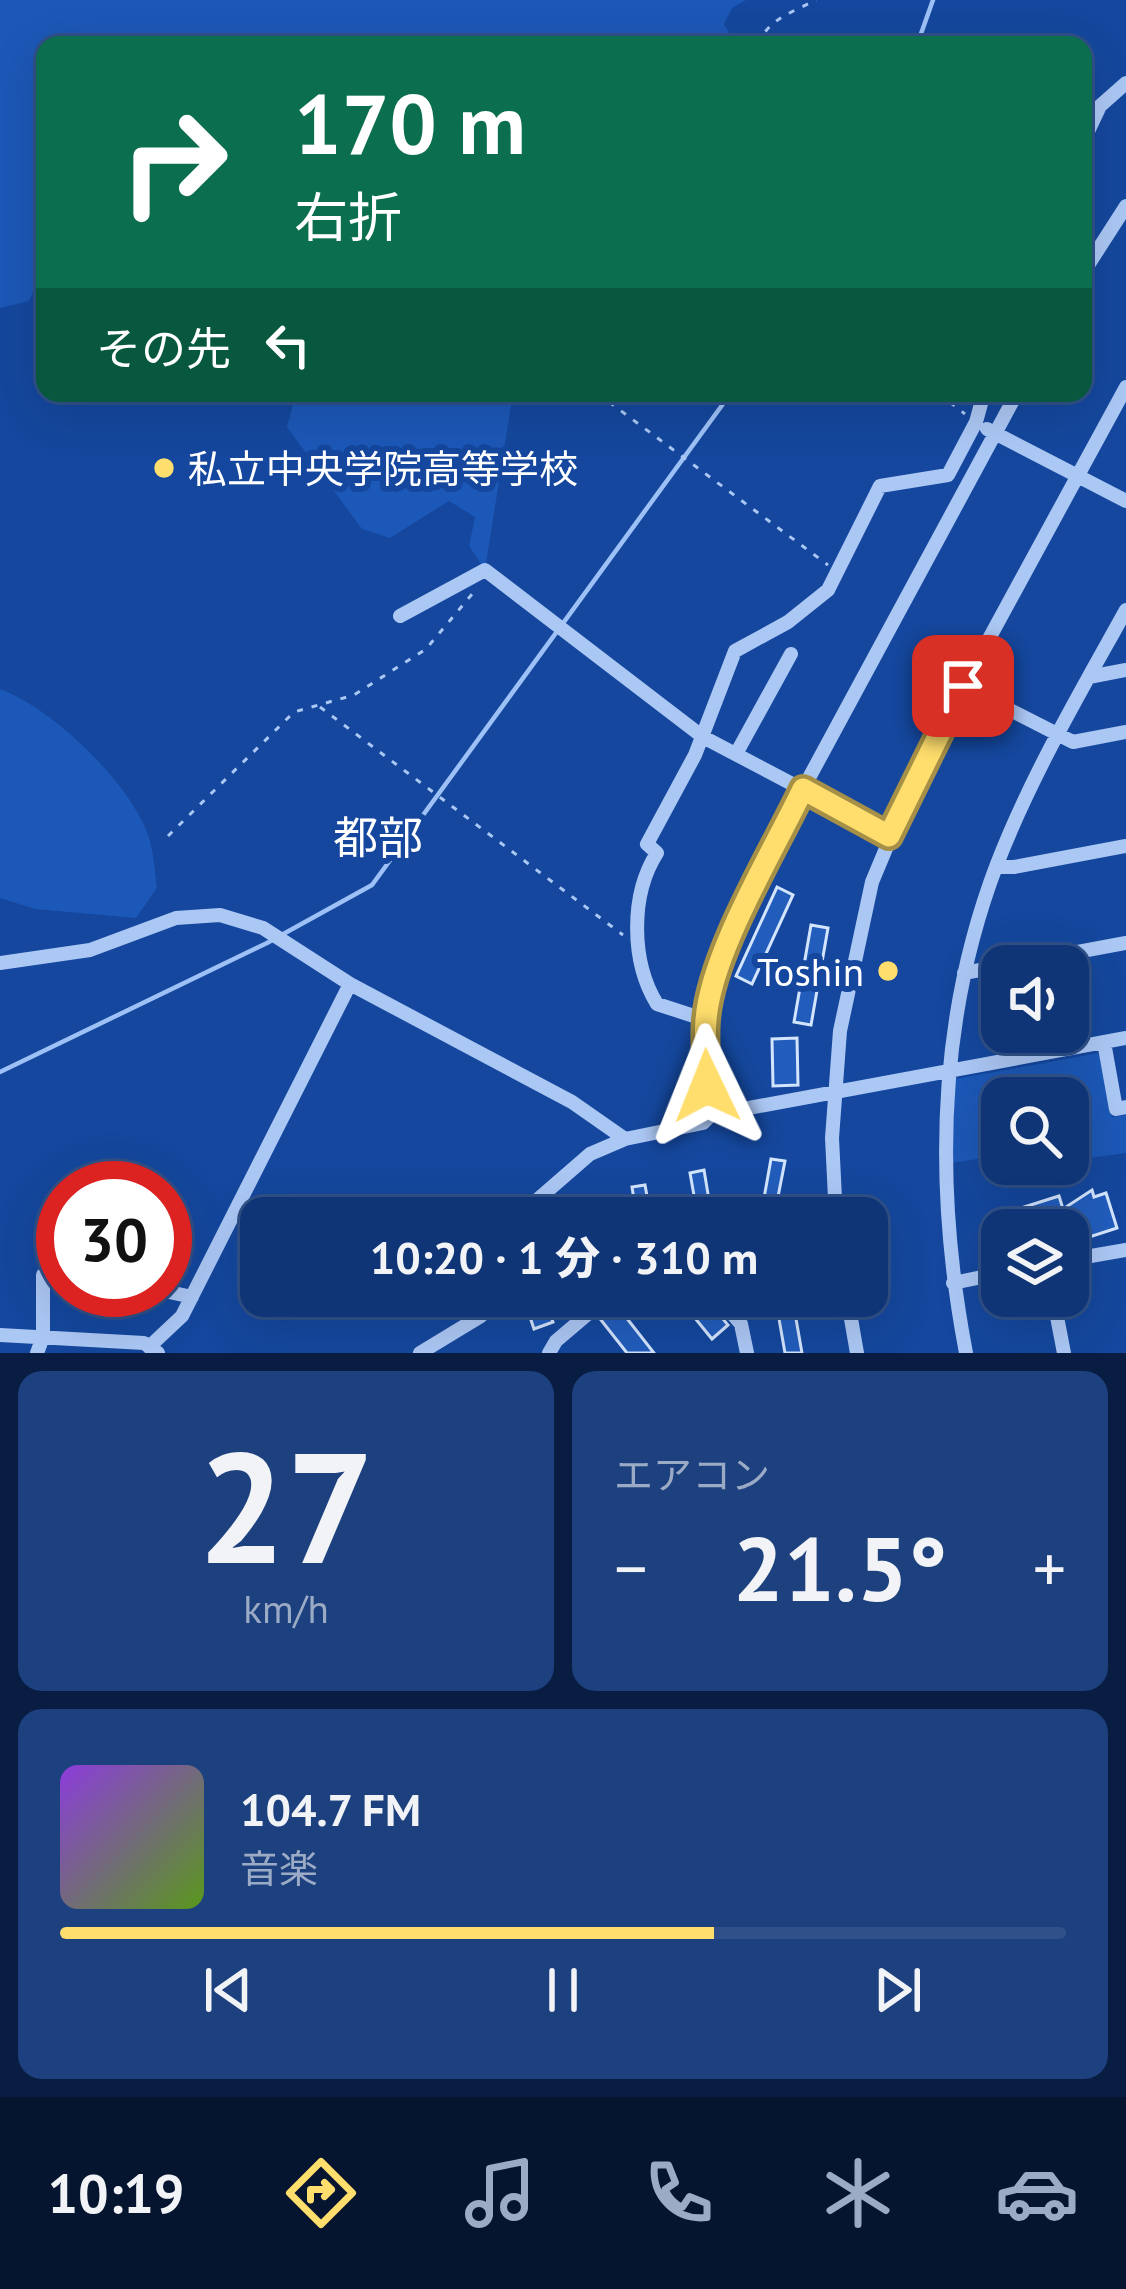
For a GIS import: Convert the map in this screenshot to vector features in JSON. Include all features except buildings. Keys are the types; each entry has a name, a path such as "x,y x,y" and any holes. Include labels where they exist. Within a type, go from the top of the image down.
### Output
{"street":[{"path":"1092,123 1100,106 1126,83"},
{"path":"1092,259 1126,206"},
{"path":"836,1197 834,1094 857,937 889,836 963,686 1126,387"},
{"path":"706,1020 656,1004 640,969 640,887 657,853 647,844 703,737 735,651 808,608 839,574 868,502 880,486 948,475 982,402"},
{"path":"541,1197 590,1154 625,1138 704,1123 709,1116 706,1020 711,990 735,929 803,789 1012,402"},
{"path":"976,422 1126,501"},
{"path":"400,616 485,570 703,737 889,836"},
{"path":"966,1353 953,1283 946,1152 948,1071 964,973 996,867 1057,736 1126,610"},
{"path":"736,754 791,654"},
{"path":"1089,677 1126,670"},
{"path":"963,686 1073,742 1126,732"},
{"path":"996,867 1126,846"},
{"path":"0,963 90,950 176,917 220,916 278,937 350,984 572,1102 625,1138"},
{"path":"964,973 1126,943"},
{"path":"192,1297 350,984"},
{"path":"709,1116 1126,1038"},
{"path":"1104,1042 1116,1109 1126,1107"},
{"path":"1089,1256 1126,1250"},
{"path":"953,1283 981,1277"},
{"path":"37,1353 43,1317"},
{"path":"0,1335 154,1350 181,1317"},
{"path":"420,1353 479,1317"},
{"path":"549,1353 584,1317"},
{"path":"736,1317 742,1324 746,1353"},
{"path":"851,1317 857,1353"},
{"path":"1057,1317 1064,1353"}],"path":[{"path":"761,36 773,23 816,0"},
{"path":"609,402 839,574"},
{"path":"950,402 976,422"},
{"path":"168,836 294,712 354,695 426,650 489,573"},
{"path":"320,706 638,947"}],"shaded area":[{"path":"0,0 746,0 732,8 724,24 731,36 36,36 36,285 29,301 0,308"},
{"path":"294,402 512,402 485,570 469,546 475,517 449,501 390,538 362,529 287,427"},
{"path":"0,689 67,731 128,797 151,847 157,888 136,918 35,909 0,898"},
{"path":"1099,1053 1112,1117 1126,1115 1126,1153 1089,1158 1089,1077 981,1077 981,1158 952,1163 955,1079"}],"waterway":[{"path":"920,36 933,0"},
{"path":"0,1072 267,943 372,885 724,402"}],"place":[{"name":"私立中央学院高等学校","path":"164,468"},
{"name":"Toshin","path":"888,971"}],"district":[{"name":"都部","path":"378,837"}],"route":[{"path":"707,1086 706,1020 711,990 803,789 889,836 922,760 963,686"}]}
